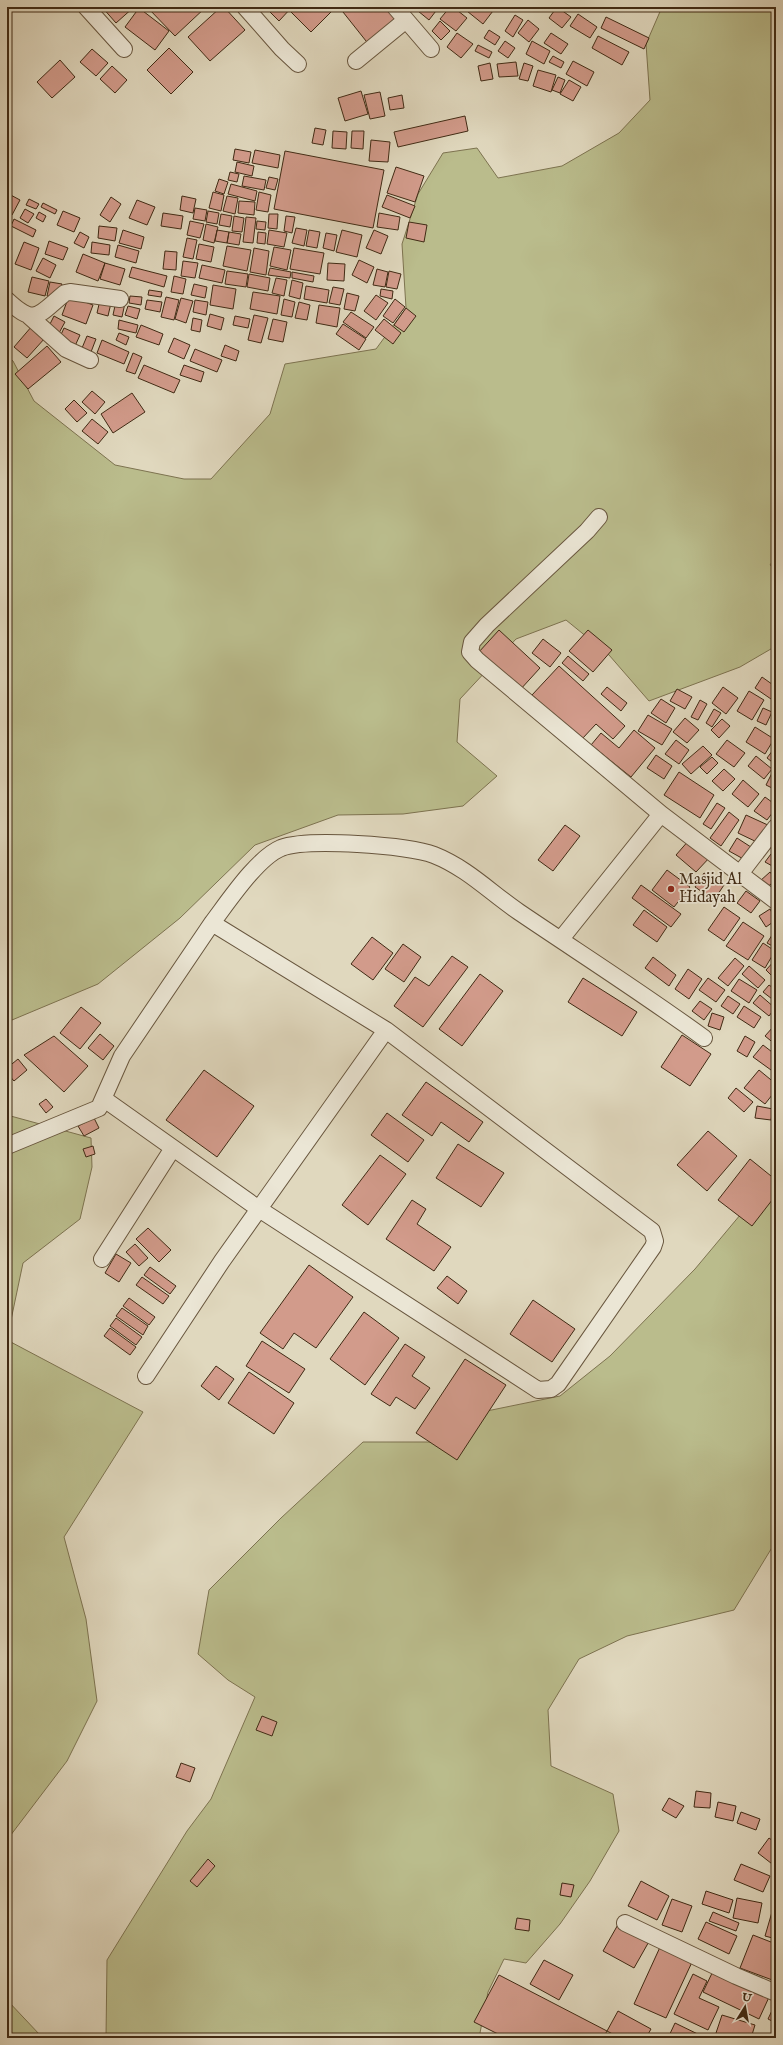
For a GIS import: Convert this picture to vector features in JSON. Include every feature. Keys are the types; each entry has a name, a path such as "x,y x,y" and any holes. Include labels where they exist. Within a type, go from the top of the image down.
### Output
{"street":[{"path":"86,7 124,49"},
{"path":"245,7 282,49 298,64"},
{"path":"395,7 431,49"},
{"path":"356,61 406,20"},
{"path":"29,316 38,315 65,293 70,292 120,298"},
{"path":"7,300 21,313 29,316 66,348 90,360"},
{"path":"599,517 576,542 487,625 472,642 470,652 477,660 661,814 739,875 776,901"},
{"path":"561,939 661,814"},
{"path":"739,875 776,827"},
{"path":"7,1146 96,1110 104,1099 122,1056 233,894 262,862 280,848 295,844 317,843 386,846 412,849 434,855 466,871 518,912 652,1000 704,1038"},
{"path":"104,1099 259,1209 533,1387 544,1390 551,1389 558,1384 653,1247 655,1240 652,1231 386,1030 212,923"},
{"path":"146,1376 175,1330 386,1030"},
{"path":"102,1258 173,1148"},
{"path":"625,1923 736,1976 776,1993"}],"green space":[{"path":"662,7 776,7 776,556 770,565 776,569 776,646 740,667 649,701 609,655 566,620 516,639 460,699 457,742 497,776 463,806 403,814 338,815 255,845 180,918 98,984 12,1020 7,1025 7,356 13,361 34,401 115,465 184,479 211,479 270,414 285,364 376,349 406,308 402,244 418,194 443,153 477,148 498,178 562,166 619,133 650,100 646,44"},
{"path":"7,1115 91,1138 92,1167 80,1219 23,1263 7,1339"},
{"path":"776,1172 776,1541 734,1610 627,1636 579,1659 548,1710 551,1766 613,1794 619,1831 590,1881 560,1924 526,1963 504,1959 488,1992 479,2038 106,2038 107,1960 187,1831 211,1799 255,1697 228,1680 198,1654 209,1590 281,1518 363,1442 441,1442 477,1413 560,1396 610,1356 695,1269"},
{"path":"7,1340 143,1412 64,1537 86,1619 97,1701 67,1761 7,1840"},
{"path":"7,2000 40,2035 106,2038 7,2038"}],"building":[{"path":"102,7 134,7 116,23"},
{"path":"147,7 206,7 175,36"},
{"path":"221,7 224,7 245,30 210,61 188,37"},
{"path":"265,7 292,7 279,21"},
{"path":"296,7 336,7 311,32 291,12"},
{"path":"339,7 391,7 401,19 370,46"},
{"path":"421,7 439,7 429,20 418,11"},
{"path":"450,7 453,7 467,18 456,31 440,19"},
{"path":"462,7 496,7 483,24"},
{"path":"557,7 571,17 562,28 549,18"},
{"path":"139,8 169,31 155,50 125,27"},
{"path":"578,14 597,27 590,38 570,26"},
{"path":"515,15 523,20 513,37 505,31"},
{"path":"606,17 649,38 644,49 601,28"},
{"path":"528,20 539,29 529,42 518,33"},
{"path":"440,21 450,31 441,40 432,31"},
{"path":"489,30 500,37 495,45 484,38"},
{"path":"457,33 473,44 461,58 447,47"},
{"path":"551,33 568,44 561,54 544,43"},
{"path":"598,36 629,52 622,65 592,48"},
{"path":"505,41 515,48 508,58 498,51"},
{"path":"532,41 550,51 544,64 526,54"},
{"path":"478,45 492,52 489,58 475,51"},
{"path":"169,48 193,72 171,94 147,70"},
{"path":"92,49 108,63 96,76 80,62"},
{"path":"553,56 564,62 561,68 549,62"},
{"path":"60,60 75,77 52,98 37,82"},
{"path":"573,61 594,72 587,86 566,74"},
{"path":"516,62 518,76 499,77 497,64"},
{"path":"490,63 493,79 481,81 478,66"},
{"path":"524,63 533,66 528,81 519,79"},
{"path":"112,66 127,80 115,93 100,79"},
{"path":"538,70 556,75 551,92 533,86"},
{"path":"558,77 565,80 560,93 552,90"},
{"path":"569,80 581,87 573,101 560,94"},
{"path":"361,91 368,114 345,121 338,98"},
{"path":"380,92 385,116 370,119 364,95"},
{"path":"402,95 404,108 390,110 388,98"},
{"path":"465,116 468,131 398,147 394,132"},
{"path":"315,128 326,130 323,145 312,143"},
{"path":"333,131 347,132 346,149 332,148"},
{"path":"352,131 364,131 363,149 351,148"},
{"path":"371,140 390,142 388,162 369,161"},
{"path":"235,149 251,152 249,163 233,160"},
{"path":"255,150 280,155 278,168 252,163"},
{"path":"285,151 384,170 373,228 274,209"},
{"path":"237,162 254,166 252,176 235,172"},
{"path":"396,167 424,176 415,202 387,193"},
{"path":"230,172 239,174 237,182 228,180"},
{"path":"244,176 266,180 264,190 242,186"},
{"path":"269,177 278,179 275,190 266,188"},
{"path":"219,179 228,182 224,194 215,191"},
{"path":"231,184 257,191 255,201 228,194"},
{"path":"213,192 224,195 221,211 209,208"},
{"path":"259,192 271,195 268,212 256,210"},
{"path":"7,193 20,200 12,215 7,212"},
{"path":"387,195 415,206 410,218 382,207"},
{"path":"182,196 196,199 193,213 180,210"},
{"path":"227,196 238,198 235,214 223,211"},
{"path":"111,197 121,204 110,222 100,215"},
{"path":"29,199 39,204 36,209 26,205"},
{"path":"137,200 155,207 147,225 129,218"},
{"path":"239,201 255,202 254,215 238,213"},
{"path":"43,203 57,210 55,214 41,207"},
{"path":"195,208 207,210 205,221 193,219"},
{"path":"25,209 34,214 28,223 20,218"},
{"path":"63,211 80,218 74,232 57,225"},
{"path":"208,211 219,213 217,224 206,222"},
{"path":"39,212 46,216 43,222 36,218"},
{"path":"163,213 183,216 181,229 161,226"},
{"path":"379,213 400,217 398,230 377,227"},
{"path":"221,214 232,216 230,227 219,225"},
{"path":"269,214 278,214 277,229 268,228"},
{"path":"234,216 244,218 242,232 232,231"},
{"path":"286,216 295,217 292,233 284,231"},
{"path":"246,217 256,218 253,243 243,242"},
{"path":"14,219 36,230 33,237 11,226"},
{"path":"190,221 204,224 200,238 187,235"},
{"path":"257,221 266,222 265,230 256,229"},
{"path":"409,222 427,225 424,242 406,238"},
{"path":"206,224 218,227 214,243 203,240"},
{"path":"99,226 117,228 115,241 98,238"},
{"path":"296,228 307,230 304,246 292,243"},
{"path":"123,230 144,237 141,249 119,243"},
{"path":"217,230 229,232 227,243 215,241"},
{"path":"269,230 287,233 284,247 267,244"},
{"path":"309,230 320,232 317,248 306,246"},
{"path":"342,230 362,235 357,257 336,252"},
{"path":"374,230 388,236 381,254 366,248"},
{"path":"80,232 89,237 84,248 74,243"},
{"path":"229,232 241,234 239,245 227,243"},
{"path":"258,232 266,233 265,244 257,243"},
{"path":"326,233 337,235 334,251 323,248"},
{"path":"187,238 197,240 193,259 183,257"},
{"path":"49,241 68,248 63,260 45,254"},
{"path":"24,242 39,248 31,270 15,264"},
{"path":"92,242 110,245 109,255 91,253"},
{"path":"199,244 214,247 211,262 196,259"},
{"path":"118,245 139,251 136,263 115,257"},
{"path":"227,246 251,250 247,271 223,266"},
{"path":"274,247 291,250 287,270 270,266"},
{"path":"254,248 269,251 266,275 250,272"},
{"path":"294,248 324,253 320,274 290,269"},
{"path":"165,251 177,252 176,270 163,269"},
{"path":"83,254 105,263 98,281 76,272"},
{"path":"43,258 56,265 50,278 36,271"},
{"path":"359,260 374,267 367,283 352,275"},
{"path":"183,261 198,263 195,278 181,276"},
{"path":"105,263 125,269 120,285 100,279"},
{"path":"328,263 345,264 344,281 327,280"},
{"path":"202,265 225,270 222,283 199,278"},
{"path":"132,267 167,276 164,287 129,277"},
{"path":"270,268 291,272 290,278 268,275"},
{"path":"377,269 388,272 385,287 373,285"},
{"path":"227,271 248,274 246,287 225,284"},
{"path":"389,271 401,274 397,289 386,287"},
{"path":"292,272 314,276 313,282 292,278"},
{"path":"249,274 270,278 268,291 247,287"},
{"path":"174,276 186,279 183,294 171,292"},
{"path":"32,277 49,281 45,296 28,292"},
{"path":"276,278 287,280 284,296 272,293"},
{"path":"292,280 303,283 300,299 289,296"},
{"path":"50,282 62,284 58,298 47,296"},
{"path":"194,284 207,287 205,298 191,295"},
{"path":"213,285 236,289 233,309 210,305"},
{"path":"306,286 329,290 327,303 304,299"},
{"path":"333,287 344,289 340,305 329,303"},
{"path":"381,289 393,291 392,299 380,296"},
{"path":"149,290 162,292 161,297 148,295"},
{"path":"253,292 280,296 277,314 250,309"},
{"path":"347,293 359,296 355,311 344,309"},
{"path":"376,295 388,303 376,320 364,311"},
{"path":"69,296 93,305 86,324 62,315"},
{"path":"130,296 142,297 141,305 129,303"},
{"path":"166,297 179,300 174,320 161,317"},
{"path":"181,298 193,301 186,323 175,319"},
{"path":"284,299 295,302 292,317 281,315"},
{"path":"395,299 405,307 393,323 383,316"},
{"path":"100,300 111,303 108,316 97,313"},
{"path":"147,300 162,302 160,312 145,309"},
{"path":"195,300 208,302 206,315 193,312"},
{"path":"116,301 125,303 122,317 113,315"},
{"path":"299,302 310,305 307,320 295,318"},
{"path":"319,305 340,308 337,327 316,323"},
{"path":"128,306 140,309 137,319 125,315"},
{"path":"406,308 416,316 404,332 394,325"},
{"path":"351,312 374,327 366,338 343,322"},
{"path":"210,314 224,318 221,330 207,326"},
{"path":"254,315 268,318 261,343 248,340"},
{"path":"54,316 65,322 59,333 48,328"},
{"path":"235,316 250,319 248,328 233,325"},
{"path":"193,318 202,320 200,332 191,330"},
{"path":"273,319 287,322 283,342 268,339"},
{"path":"384,319 401,333 393,344 375,330"},
{"path":"119,320 138,325 136,333 118,329"},
{"path":"343,324 366,339 359,350 336,334"},
{"path":"141,325 163,334 159,345 136,337"},
{"path":"32,326 45,338 27,358 14,347"},
{"path":"64,328 80,335 75,346 59,339"},
{"path":"119,333 129,337 126,345 116,340"},
{"path":"87,336 96,339 91,352 82,348"},
{"path":"174,338 190,345 184,359 168,352"},
{"path":"102,340 129,352 124,364 97,353"},
{"path":"225,345 239,351 236,361 221,356"},
{"path":"47,346 61,362 28,389 15,374"},
{"path":"195,349 222,360 217,372 190,361"},
{"path":"133,353 142,357 135,374 126,371"},
{"path":"144,365 180,380 174,393 138,378"},
{"path":"184,365 204,372 201,382 180,375"},
{"path":"92,391 105,402 95,414 82,402"},
{"path":"132,393 145,412 113,433 101,414"},
{"path":"74,400 87,413 77,422 65,409"},
{"path":"92,419 108,432 98,444 82,431"},
{"path":"499,630 540,668 519,691 478,653"},
{"path":"588,630 612,650 593,672 569,651"},
{"path":"543,639 561,653 550,667 532,653"},
{"path":"568,656 589,674 583,681 562,663"},
{"path":"559,666 625,726 613,739 596,724 582,739 532,695"},
{"path":"762,677 776,687 776,692 771,699 755,688"},
{"path":"607,687 627,703 621,711 601,694"},
{"path":"723,687 738,698 726,714 712,703"},
{"path":"677,689 692,697 685,709 670,701"},
{"path":"749,691 764,700 752,720 737,711"},
{"path":"661,699 675,708 666,723 651,713"},
{"path":"700,700 707,704 698,720 691,717"},
{"path":"763,708 772,712 766,725 757,721"},
{"path":"714,709 721,713 712,727 706,723"},
{"path":"648,715 672,729 662,745 638,731"},
{"path":"685,718 699,730 687,743 673,732"},
{"path":"722,719 730,726 719,738 711,730"},
{"path":"755,727 774,739 765,754 746,742"},
{"path":"634,730 655,748 631,777 591,745 601,733 619,748"},
{"path":"676,740 689,750 679,764 665,754"},
{"path":"727,740 745,753 734,767 716,754"},
{"path":"703,746 712,755 691,774 682,764"},
{"path":"776,746 776,765 767,758"},
{"path":"656,755 672,766 664,779 647,768"},
{"path":"756,756 772,769 764,779 748,766"},
{"path":"712,757 718,763 707,774 700,767"},
{"path":"724,769 735,779 723,791 712,781"},
{"path":"679,772 714,795 700,818 664,795"},
{"path":"772,773 776,774 776,790 766,785"},
{"path":"743,780 759,794 748,807 732,794"},
{"path":"765,797 776,805 776,808 767,820 754,811"},
{"path":"717,803 725,808 711,829 703,824"},
{"path":"729,812 739,820 721,846 710,838"},
{"path":"746,815 770,826 761,844 738,833"},
{"path":"565,825 580,836 553,871 538,860"},
{"path":"737,838 754,849 747,861 729,851"},
{"path":"690,839 711,856 696,872 676,855"},
{"path":"771,854 776,857 776,868 765,862"},
{"name":"Masjid Al Hidayah","path":"667,870 690,887 674,907 652,890"},
{"path":"770,872 776,880 766,888 760,881"},
{"path":"704,873 724,885 714,900 695,887"},
{"path":"641,885 681,914 671,927 632,898"},
{"path":"746,891 760,901 751,913 737,903"},
{"path":"724,907 740,918 724,941 708,930"},
{"path":"770,909 776,920 766,927 759,916"},
{"path":"644,910 667,927 657,942 633,925"},
{"path":"743,922 764,936 748,960 726,946"},
{"path":"774,932 776,934 776,948 767,943"},
{"path":"372,937 393,953 373,980 351,964"},
{"path":"763,943 775,951 765,968 752,960"},
{"path":"403,944 421,957 404,982 385,969"},
{"path":"452,956 468,967 423,1027 394,1006 415,977 429,986"},
{"path":"653,957 676,975 669,986 645,968"},
{"path":"735,958 744,966 728,986 718,978"},
{"path":"776,959 776,971 772,976 766,970"},
{"path":"749,966 765,980 758,988 742,974"},
{"path":"688,969 702,979 689,999 675,989"},
{"path":"480,974 503,991 462,1046 439,1029"},
{"path":"583,978 637,1012 622,1036 568,1002"},
{"path":"708,978 725,990 716,1002 699,990"},
{"path":"739,979 757,990 749,1003 731,991"},
{"path":"769,985 776,990 776,1002 763,992"},
{"path":"760,995 775,1008 769,1016 753,1003"},
{"path":"728,996 740,1004 733,1014 721,1006"},
{"path":"700,1001 712,1009 704,1020 692,1011"},
{"path":"744,1006 761,1017 754,1028 737,1017"},
{"path":"81,1007 101,1023 80,1049 60,1033"},
{"path":"712,1013 724,1017 720,1030 708,1026"},
{"path":"773,1027 776,1029 776,1045 765,1036"},
{"path":"100,1034 114,1046 103,1060 88,1048"},
{"path":"682,1035 711,1054 690,1086 661,1067"},
{"path":"54,1036 88,1066 64,1092 24,1055"},
{"path":"745,1036 755,1042 747,1057 737,1051"},
{"path":"763,1045 776,1055 776,1064 771,1070 753,1057"},
{"path":"18,1059 27,1070 14,1081 7,1073 7,1068"},
{"path":"204,1070 254,1106 217,1157 166,1120"},
{"path":"759,1070 776,1084 776,1090 765,1104 744,1088"},
{"path":"426,1082 483,1122 469,1142 441,1122 432,1136 402,1115"},
{"path":"736,1088 753,1102 744,1112 728,1098"},
{"path":"46,1099 53,1107 46,1113 39,1104"},
{"path":"757,1106 773,1109 771,1120 755,1118"},
{"path":"387,1113 424,1140 408,1162 371,1135"},
{"path":"94,1118 99,1128 84,1136 78,1126"},
{"path":"708,1131 737,1156 707,1191 677,1165"},
{"path":"458,1144 504,1173 481,1207 436,1178"},
{"path":"93,1146 95,1154 86,1157 83,1149"},
{"path":"380,1155 406,1174 368,1225 342,1205"},
{"path":"750,1159 776,1180 776,1195 752,1226 718,1200"},
{"path":"412,1200 426,1209 417,1224 451,1247 434,1271 386,1239"},
{"path":"148,1228 171,1250 159,1262 136,1239"},
{"path":"135,1244 148,1258 139,1266 126,1252"},
{"path":"116,1254 131,1263 119,1282 105,1273"},
{"path":"309,1265 353,1297 316,1348 294,1333 283,1349 260,1333"},
{"path":"150,1267 176,1286 170,1294 144,1275"},
{"path":"447,1276 467,1291 458,1304 437,1288"},
{"path":"142,1277 169,1296 163,1304 136,1285"},
{"path":"129,1298 155,1317 149,1325 123,1306"},
{"path":"533,1300 575,1329 552,1362 510,1334"},
{"path":"122,1308 148,1326 143,1335 116,1316"},
{"path":"364,1312 399,1338 365,1385 330,1359"},
{"path":"116,1318 142,1337 136,1345 110,1326"},
{"path":"110,1328 136,1347 130,1355 104,1336"},
{"path":"262,1341 305,1369 289,1393 246,1366"},
{"path":"405,1344 425,1357 412,1376 430,1388 415,1409 396,1397 390,1406 371,1394"},
{"path":"465,1359 506,1385 457,1460 416,1433"},
{"path":"216,1366 234,1379 219,1400 201,1386"},
{"path":"249,1372 294,1403 274,1434 228,1403"},
{"path":"262,1716 277,1722 272,1736 256,1730"},
{"path":"181,1763 195,1768 190,1782 176,1777"},
{"path":"696,1791 711,1793 710,1808 694,1807"},
{"path":"669,1798 684,1806 676,1818 662,1810"},
{"path":"718,1802 736,1806 733,1821 715,1817"},
{"path":"741,1812 760,1819 756,1830 737,1823"},
{"path":"769,1838 776,1843 776,1867 758,1853"},
{"path":"208,1859 215,1866 197,1887 190,1881"},
{"path":"741,1864 770,1876 763,1892 734,1880"},
{"path":"641,1881 669,1896 657,1920 628,1906"},
{"path":"562,1883 574,1885 571,1897 560,1895"},
{"path":"706,1891 733,1900 729,1913 702,1904"},
{"path":"737,1898 762,1903 758,1923 733,1918"},
{"path":"672,1899 692,1906 682,1932 662,1925"},
{"path":"713,1912 739,1923 736,1931 709,1921"},
{"path":"772,1912 776,1913 776,1939 765,1936"},
{"path":"517,1918 530,1920 529,1931 515,1929"},
{"path":"620,1921 651,1938 634,1968 603,1951"},
{"path":"706,1922 737,1936 729,1954 698,1939"},
{"path":"753,1935 776,1944 775,1981 740,1968"},
{"path":"661,1945 693,1960 666,2018 634,2004"},
{"path":"544,1960 573,1975 559,2000 530,1984"},
{"path":"714,1969 770,1995 759,2019 703,1992"},
{"path":"693,1974 707,1981 699,1998 719,2007 708,2030 674,2014"},
{"path":"499,1975 607,2031 603,2038 506,2038 474,2022"},
{"path":"776,2002 776,2023 768,2019"},
{"path":"618,2011 651,2029 646,2038 620,2038 607,2031"},
{"path":"722,2015 755,2025 751,2038 721,2038 715,2036"},
{"path":"675,2023 706,2038 668,2038"}],"place":[{"name":"Masjid Al Hidayah","path":"671,889"}]}
